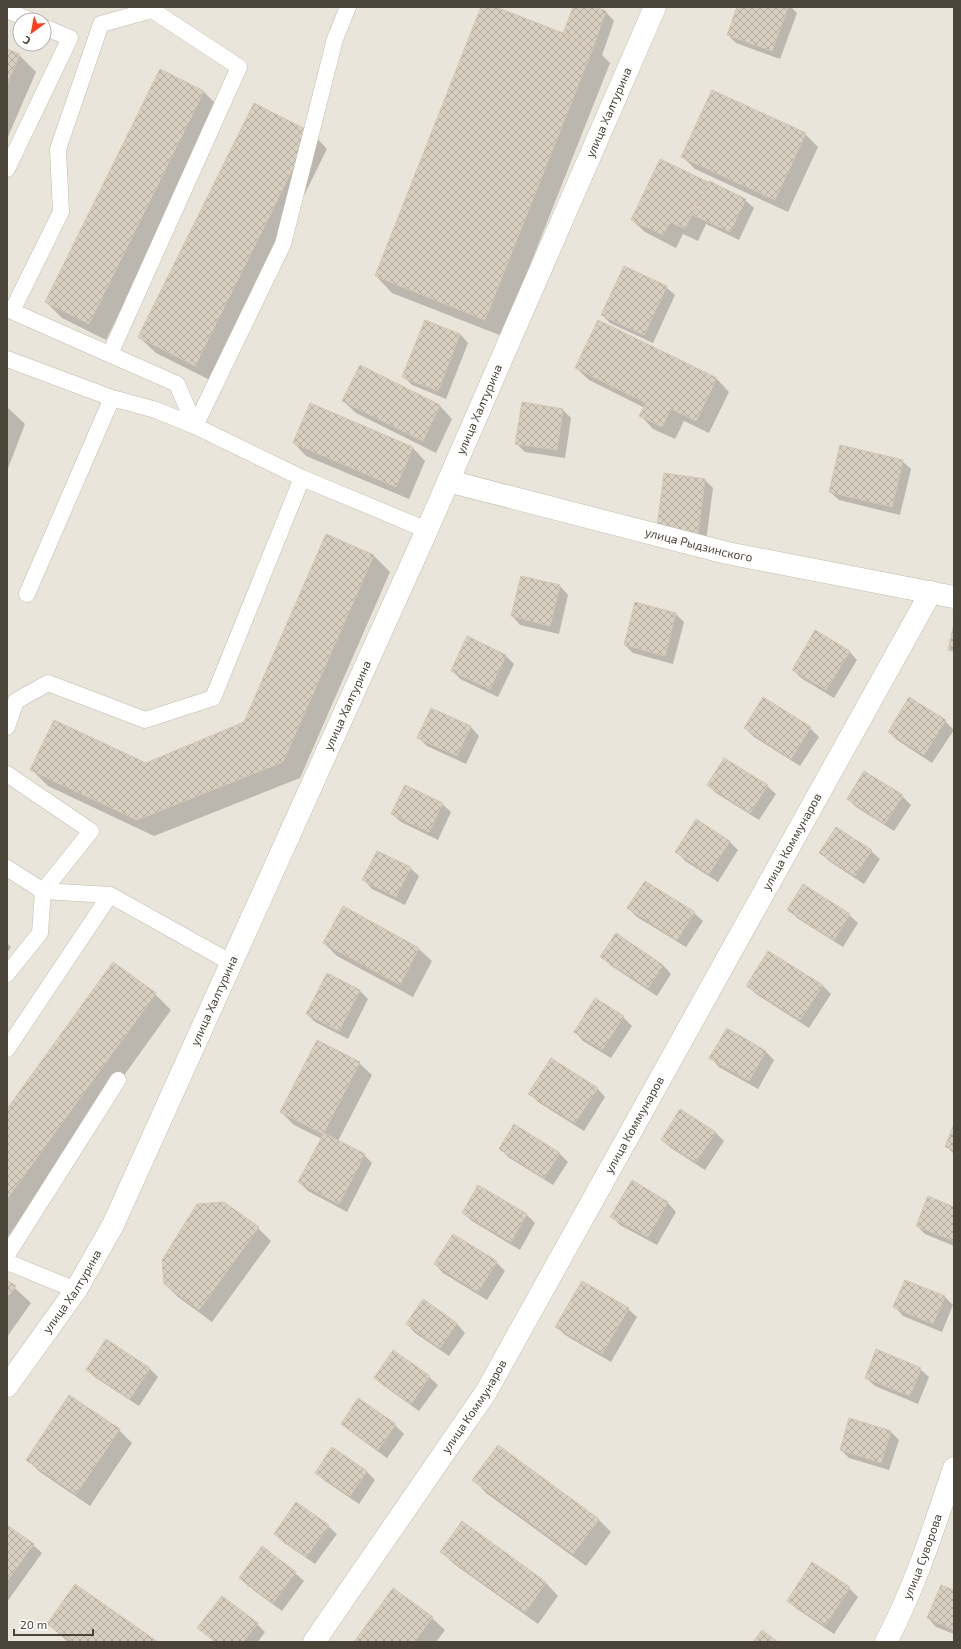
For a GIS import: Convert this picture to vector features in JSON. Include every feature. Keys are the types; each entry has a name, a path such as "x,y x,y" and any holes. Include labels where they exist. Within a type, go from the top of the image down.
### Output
{"street":[{"name":"улица Халтурина","path":"7,1386 76,1290 112,1225 427,530 655,7"},
{"name":"улица Рыдзинского","path":"448,480 727,553 954,597"},
{"name":"улица Коммунаров","path":"314,1642 486,1392 932,592"},
{"name":"улица Суворова","path":"886,1642 901,1613 925,1552 954,1468"}],"lane":[{"path":"195,426 283,244 335,39 348,7"},
{"path":"110,354 238,67 152,10 101,24 58,149 61,212 9,310 177,384 195,426"},
{"path":"7,169 70,38 52,30"},
{"path":"7,359 112,398 156,410 195,426 302,478 427,530"},
{"path":"28,594 112,398"},
{"path":"7,727 16,701 48,683 145,720 213,698 302,478"},
{"path":"7,774 91,831 43,891 40,933 7,974"},
{"path":"7,868 43,891 110,895 230,962"},
{"path":"7,1048 110,895"},
{"path":"7,1255 118,1080"},
{"path":"7,1262 76,1290"}],"shaded area":[{"path":"7,7 954,7 954,1642 7,1642"}],"building":[{"path":"481,7 496,7 594,45 485,320 375,276"},
{"path":"573,7 594,7 606,11 594,45 563,34"},
{"path":"737,7 788,7 772,51 727,35"},
{"path":"7,49 20,54 7,84"},
{"path":"160,69 204,91 89,324 45,302"},
{"path":"712,90 806,133 775,200 681,157"},
{"path":"254,103 311,132 195,366 138,337"},
{"path":"660,159 708,182 685,229 670,222 663,235 631,220"},
{"path":"709,181 746,199 730,232 693,215"},
{"path":"624,266 667,286 644,335 601,315"},
{"path":"425,320 460,334 438,391 402,377"},
{"path":"598,320 717,378 696,421 671,409 662,427 639,416 646,403 575,368"},
{"path":"360,365 440,405 423,441 342,401"},
{"path":"522,402 563,409 557,450 515,444"},
{"path":"310,403 413,447 396,487 293,443"},
{"path":"840,445 903,460 892,507 829,492"},
{"path":"664,473 705,479 698,533 657,528"},
{"path":"326,534 374,555 283,762 137,820 30,770 54,720 146,763 244,722"},
{"path":"521,576 560,585 550,626 511,616"},
{"path":"635,602 676,613 665,656 624,645"},
{"path":"954,623 954,652 948,650"},
{"path":"815,630 850,651 826,690 792,670"},
{"path":"467,636 506,655 490,689 451,671"},
{"path":"763,697 811,727 791,759 744,728"},
{"path":"909,697 946,720 924,755 888,732"},
{"path":"431,708 471,726 457,756 417,738"},
{"path":"724,758 768,785 750,813 707,785"},
{"path":"864,771 903,795 885,824 847,799"},
{"path":"405,785 443,803 429,832 391,814"},
{"path":"696,819 730,841 709,874 675,852"},
{"path":"836,827 872,850 855,876 819,853"},
{"path":"377,851 411,867 396,897 362,880"},
{"path":"645,881 695,912 677,940 627,908"},
{"path":"803,884 850,914 834,940 787,910"},
{"path":"343,906 419,948 400,985 323,943"},
{"path":"616,933 663,965 648,988 600,957"},
{"path":"768,951 823,985 800,1020 746,986"},
{"path":"113,962 156,993 7,1199 7,1109"},
{"path":"327,973 360,990 339,1031 306,1014"},
{"path":"595,998 624,1016 602,1050 574,1032"},
{"path":"727,1028 766,1051 749,1081 709,1058"},
{"path":"317,1040 360,1062 323,1134 280,1112"},
{"path":"551,1058 598,1088 575,1123 528,1094"},
{"path":"680,1109 716,1132 696,1162 661,1140"},
{"path":"514,1124 560,1153 544,1178 499,1149"},
{"path":"954,1124 954,1150 945,1147"},
{"path":"324,1133 365,1154 339,1204 298,1182"},
{"path":"632,1180 668,1202 648,1237 610,1217"},
{"path":"478,1185 527,1214 511,1242 462,1213"},
{"path":"928,1196 954,1207 954,1241 916,1226"},
{"path":"224,1202 259,1227 199,1310 164,1284 162,1260 197,1204"},
{"path":"453,1234 497,1261 478,1292 434,1264"},
{"path":"7,1280 16,1286 7,1298"},
{"path":"905,1280 945,1296 933,1324 893,1307"},
{"path":"582,1281 629,1308 602,1354 555,1327"},
{"path":"423,1299 457,1323 440,1348 406,1324"},
{"path":"106,1339 150,1368 130,1399 86,1370"},
{"path":"876,1349 921,1368 910,1396 865,1378"},
{"path":"393,1350 430,1376 411,1404 374,1378"},
{"path":"69,1395 120,1429 76,1494 26,1460"},
{"path":"358,1398 396,1424 378,1450 341,1424"},
{"path":"849,1418 891,1431 881,1463 840,1450"},
{"path":"498,1445 599,1519 573,1554 472,1480"},
{"path":"332,1447 367,1471 350,1496 315,1473"},
{"path":"296,1502 329,1525 306,1557 274,1534"},
{"path":"462,1521 546,1582 525,1613 440,1552"},
{"path":"7,1525 34,1544 7,1581"},
{"path":"262,1546 296,1572 273,1603 239,1578"},
{"path":"812,1562 850,1587 825,1626 787,1601"},
{"path":"75,1584 158,1642 73,1642 47,1624"},
{"path":"941,1585 954,1590 954,1630 927,1618"},
{"path":"393,1588 433,1617 414,1642 354,1642"},
{"path":"222,1596 258,1623 243,1642 216,1642 197,1628"},
{"path":"762,1630 778,1642 753,1642"}]}
